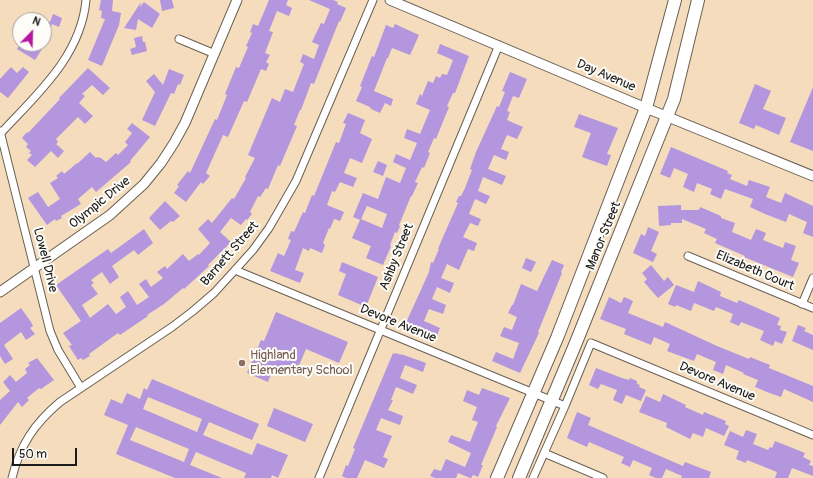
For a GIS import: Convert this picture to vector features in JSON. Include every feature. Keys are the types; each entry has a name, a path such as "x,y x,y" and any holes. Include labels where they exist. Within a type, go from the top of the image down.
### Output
{"main road":[{"name":"Manor Street","path":"497,478 557,338 646,108 675,0"},
{"name":"Manor Street","path":"520,478 674,99 698,0"}],"street":[{"path":"0,132 57,71 68,55 82,24 86,0"},
{"name":"Olympic Drive","path":"0,292 110,215 144,184 161,163 185,123 237,0"},
{"name":"Barnett Street","path":"12,478 21,450 37,423 60,402 172,327 193,311 214,293 253,250 269,228 296,181 373,0"},
{"name":"Day Avenue","path":"390,0 646,108 813,176"},
{"path":"179,39 215,54"},
{"name":"Ashby Street","path":"319,478 499,45"},
{"name":"Lowell Drive","path":"0,132 50,331 58,350 81,388"},
{"name":"Elizabeth Court","path":"688,256 813,308"},
{"name":"Devore Avenue","path":"235,270 565,406 591,343 813,435"},
{"path":"802,304 813,278"},
{"path":"533,478 565,406"},
{"path":"544,453 603,478"}],"building":[{"path":"101,0 113,0 112,11 121,13 119,25 102,66 88,60 105,19 101,18 102,11 99,10"},
{"path":"160,0 172,0 174,8 162,11"},
{"path":"269,0 288,0 286,5 292,8 289,16 277,11 269,31 273,32 265,53 270,55 266,62 269,64 266,71 261,69 247,102 244,101 228,137 223,135 206,173 210,176 203,184 201,182 186,202 174,193 179,186 177,185 188,171 190,173 215,119 217,120 227,95 225,94 236,67 239,68 248,47 246,46 252,33 250,32 253,24 258,26"},
{"path":"309,0 333,0 338,2 337,4 346,8 340,22 339,21 314,84 311,83 294,125 297,126 280,166 278,165 268,189 266,188 260,197 258,196 250,212 252,214 241,225 231,218 220,232 231,242 208,265 209,266 184,289 183,288 164,304 147,315 148,316 120,335 118,333 89,354 90,356 83,360 81,358 78,360 69,346 72,345 63,333 81,321 56,285 108,249 111,253 144,229 153,243 138,255 134,250 112,266 119,277 110,284 102,272 91,280 94,283 91,285 98,294 82,305 90,318 108,304 116,314 126,307 120,297 128,291 137,305 149,297 139,284 146,279 151,287 163,278 157,272 165,266 167,269 183,254 189,261 198,254 199,255 210,243 198,229 208,219 212,223 232,198 234,199 246,178 245,177 255,158 248,155 272,98 280,102 285,89 293,92 304,64 300,62 303,54 314,59 319,45 312,42 321,23 324,24 330,9"},
{"path":"141,2 140,7 144,2 160,14 152,28 138,19 136,30 124,28"},
{"path":"53,14 62,18 59,27 52,24"},
{"path":"395,24 419,35 410,55 392,48 387,58 374,91 393,99 391,106 385,103 380,113 356,101 362,87 360,86 372,56 374,57 386,25 393,28"},
{"path":"142,36 147,51 132,55 130,49 136,47 134,38"},
{"path":"440,44 469,56 455,93 453,93 447,106 449,107 436,139 434,138 428,152 430,153 424,168 422,167 415,182 418,183 411,196 397,233 395,232 383,265 366,258 371,246 352,238 360,220 353,217 363,193 378,199 386,177 400,183 406,168 393,162 396,154 410,160 417,143 404,138 407,129 420,134 430,110 416,104 420,94 422,96 428,81 433,83 436,76 440,78 442,74 447,75 453,60 437,53","holes":["367,206 387,214 382,228 361,219"]},
{"path":"22,52 40,52 35,60"},
{"path":"11,67 17,73 23,67 29,72 8,98 0,92 0,79"},
{"path":"88,68 110,88 103,95 92,85 82,94 85,96 79,103 93,116 85,124 78,117 56,139 58,142 56,144 64,151 58,158 51,151 35,167 27,160 32,155 29,153 31,151 26,147 28,144 22,138"},
{"path":"169,69 184,75 174,94 171,93 155,126 142,120 155,92 146,81 154,74 163,85"},
{"path":"510,72 527,79 519,98 513,96 507,111 510,112 507,120 523,127 517,139 507,135 501,149 509,152 506,160 494,155 488,169 506,176 502,185 483,177 478,191 490,196 486,204 475,199 469,214 481,219 478,226 470,223 463,237 477,243 474,251 468,249 459,270 447,264 441,278 454,283 450,293 437,287 432,299 446,305 443,314 429,309 424,321 440,328 436,338 405,325 429,272 431,262 433,263 439,249 458,203 456,202 465,188 472,170 470,169 476,152 497,106 499,107 505,92 502,91"},
{"path":"755,84 771,91 763,109 786,118 779,135 756,125 754,129 739,123"},
{"path":"813,87 813,151 790,142"},
{"path":"348,113 365,120 360,133 372,139 362,163 350,158 344,173 357,178 353,187 340,182 335,192 332,191 327,205 344,212 340,221 334,219 330,229 329,228 323,243 325,245 322,253 310,248 309,251 303,248 295,270 304,273 300,283 270,271 278,253 284,256 291,240 288,239 291,231 294,232 303,212 305,213 312,195 314,196 336,142 339,143 346,124 343,123"},
{"path":"579,114 618,128 607,154 611,155 607,166 582,157 591,133 574,127"},
{"path":"132,123 150,137 130,161 131,162 96,192 92,187 78,199 81,204 61,216 62,218 56,221 55,219 47,225 28,198 38,192 48,207 60,199 50,183 58,178 56,176 62,171 64,174 90,152 96,158 101,158 106,162 116,153 118,155 128,145 125,142 132,133 127,129"},
{"path":"671,147 728,171 727,173 732,175 730,179 747,186 749,180 770,187 766,197 781,203 785,193 813,206 813,237 803,233 807,222 789,214 786,222 765,214 750,207 753,199 725,189 721,199 710,194 712,189 697,183 694,192 683,187 688,174 674,168 670,178 660,174"},
{"path":"378,161 387,165 383,176 373,172"},
{"path":"165,201 180,216 160,230 149,218"},
{"path":"681,205 681,210 699,210 700,207 721,216 721,218 735,223 732,232 751,240 756,229 766,233 763,240 783,248 785,242 796,246 791,260 799,263 793,277 744,257 745,256 715,243 717,239 704,233 706,229 682,219 682,223 671,223 671,225 659,226 658,206"},
{"path":"648,227 659,232 651,251 657,254 653,262 633,253 641,234 645,236"},
{"path":"526,258 536,262 531,272 522,268"},
{"path":"552,260 564,265 561,272 562,273 538,332 539,333 520,373 492,361 496,352 513,359 519,343 500,336 504,327 512,330 517,317 508,313 513,305 521,284 537,291"},
{"path":"342,262 378,277 366,307 338,295 346,274 339,271"},
{"path":"651,265 664,281 668,277 674,285 658,298 644,282 647,279 642,273"},
{"path":"698,281 721,292 720,296 737,303 739,300 780,318 777,325 781,326 780,330 787,332 782,344 775,341 773,346 760,340 764,331 741,322 739,326 730,322 733,314 716,307 714,311 694,303 691,311 676,305 675,307 668,304 676,285 694,292"},
{"path":"609,297 621,303 624,297 633,301 628,313 663,327 665,322 717,346 749,359 750,357 770,365 769,368 813,386 813,402 784,389 781,397 755,387 758,380 726,365 723,374 713,370 716,362 697,354 694,361 667,351 670,344 654,337 651,345 624,334 626,329 600,319"},
{"path":"21,308 31,322 33,326 30,328 35,334 26,340 21,332 4,345 13,359 5,364 0,356 0,323"},
{"path":"276,312 348,342 339,363 306,349 295,375 274,366 268,382 247,373 261,340 264,341"},
{"path":"798,325 806,328 804,331 813,335 813,350 792,341"},
{"path":"393,353 401,354 426,363 423,372 405,365 400,378 417,385 413,394 396,387 391,400 393,400 388,410 403,416 400,425 381,418 376,430 392,436 383,457 388,459 384,468 365,460 357,478 346,478 342,476 346,465 348,466 355,449 353,448"},
{"path":"37,358 54,380 41,389 39,388 27,398 29,400 22,407 18,402 0,425 0,400 10,391 3,382 10,375 16,382 27,373 25,369 30,365 28,363"},
{"path":"596,368 622,378 629,380 630,378 637,381 637,384 640,385 639,387 646,390 641,401 626,395 622,404 613,400 617,390 601,384 598,389 589,385"},
{"path":"152,379 259,424 252,440 209,422 203,435 252,455 257,443 288,455 278,478 272,475 271,478 244,478 246,473 196,452 190,465 222,478 175,478 116,454 128,425 104,415 111,399 122,404 127,393 140,399 144,388 147,390","holes":["148,397 202,419 197,432 143,409","136,427 189,449 184,462 130,440"]},
{"path":"482,388 510,398 496,426 497,427 481,465 483,465 478,477 473,475 470,478 458,473 456,478 435,478 430,476 434,469 441,471 446,459 465,467 471,453 448,442 451,435 470,442 478,422 472,420 477,407 463,401 467,390 479,395"},
{"path":"663,394 686,405 685,407 703,415 704,412 726,421 725,424 729,426 724,436 706,428 703,437 693,433 690,439 666,427 667,423 639,412 646,396 660,402"},
{"path":"274,408 313,424 305,442 267,426"},
{"path":"577,412 591,418 588,425 683,466 685,462 711,472 709,478 681,478 682,476 666,469 662,478 656,478 649,475 652,468 633,460 630,467 621,463 624,457 589,442 587,447 567,438"},
{"path":"746,430 757,434 753,444 768,450 770,447 772,448 775,441 805,453 803,457 811,461 809,465 813,466 813,476 792,468 788,478 775,478 777,472 747,460 746,463 736,459 739,451 724,445 730,431 743,437"}],"place":[{"name":"Highland Elementary School","path":"242,363"}]}
